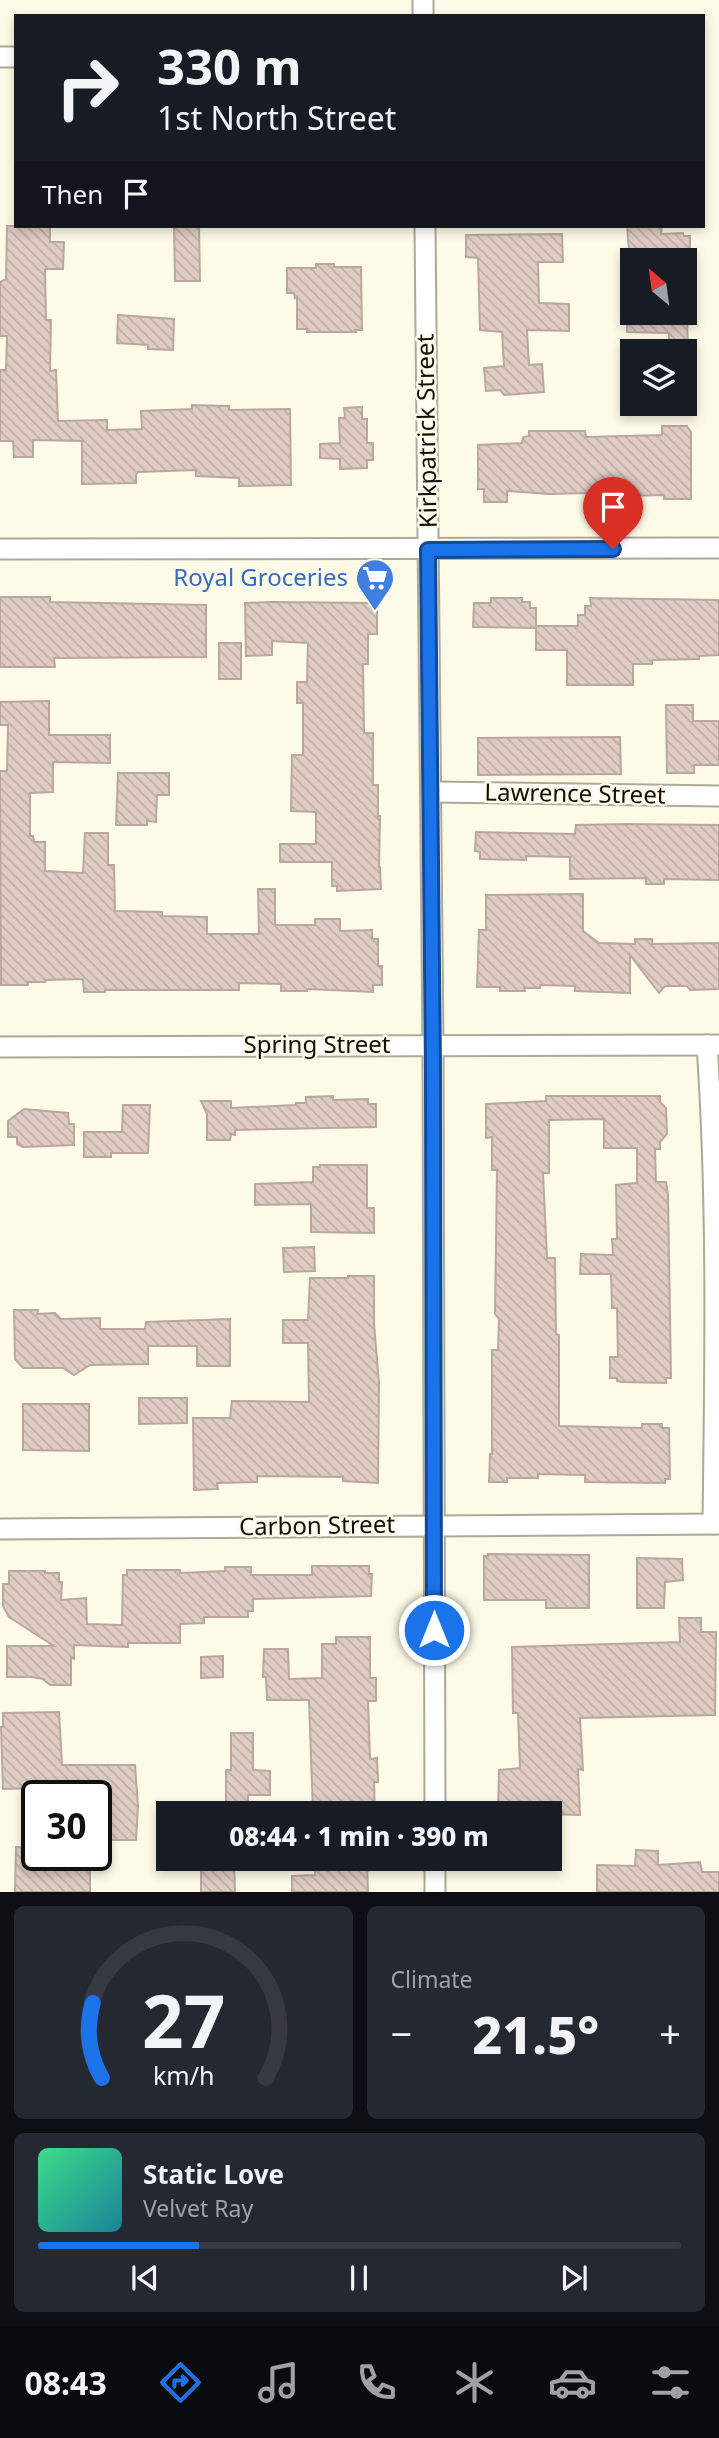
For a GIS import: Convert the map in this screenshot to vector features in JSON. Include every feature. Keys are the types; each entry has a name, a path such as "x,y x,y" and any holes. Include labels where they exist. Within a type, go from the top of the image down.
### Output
{"street":[{"name":"Kirkpatrick Street","path":"425,228 433,1044 435,1801"},
{"path":"0,549 719,548"},
{"name":"Lawrence Street","path":"431,792 719,796"},
{"path":"713,1045 716,1524"},
{"name":"Spring Street","path":"0,1047 713,1045"},
{"name":"Carbon Street","path":"0,1529 716,1524"},
{"path":"435,1871 435,1892"}],"building":[{"path":"7,226 50,228 50,242 64,242 63,269 45,269 46,320 51,320 50,371 56,370 58,421 107,420 107,430 142,429 141,411 192,409 192,405 229,406 229,410 290,409 291,485 239,486 239,478 196,476 196,470 138,472 136,483 82,484 82,441 33,440 33,457 14,457 13,441 0,441 0,370 6,370 7,336 0,336 0,282 6,279"},
{"path":"174,228 199,228 200,281 175,281"},
{"path":"627,228 662,228 661,234 683,233 684,236 690,236 690,248 629,248"},
{"path":"562,234 563,262 538,262 539,303 569,304 569,331 527,330 529,365 542,364 544,392 504,395 500,390 486,391 484,368 504,366 502,332 480,330 478,258 466,257 466,235"},
{"path":"316,264 361,267 362,330 307,332 307,329 297,329 297,297 295,298 294,293 287,293 287,268 316,268"},
{"path":"118,315 174,319 173,350 148,349 148,345 117,343"},
{"path":"627,326 687,326 688,339 669,339 669,333 627,332"},
{"path":"362,407 362,419 367,419 367,443 373,443 373,460 367,460 367,468 340,469 340,459 320,458 320,444 340,443 339,418 345,418 344,408"},
{"path":"662,426 687,426 691,432 691,499 664,499 664,495 591,497 591,493 507,491 507,502 484,502 484,489 478,489 478,445 522,443 523,437 529,436 529,431 585,431 586,437 662,435"},
{"path":"0,597 50,597 50,602 206,605 206,657 54,658 55,667 0,667"},
{"path":"491,598 522,598 522,602 530,602 530,608 536,608 536,626 578,626 578,615 585,615 585,606 591,606 590,598 719,600 719,655 633,664 633,685 567,685 567,650 536,650 536,628 473,627 474,603 491,603"},
{"path":"245,603 377,603 377,634 368,634 368,664 363,664 364,733 373,733 373,785 378,785 381,889 337,891 337,886 332,886 332,862 280,862 280,844 316,844 316,812 291,811 292,755 303,755 303,703 297,703 297,682 307,682 308,643 272,641 272,655 246,656"},
{"path":"219,643 241,643 241,679 219,679"},
{"path":"49,701 49,735 110,735 110,763 53,762 53,792 30,793 30,836 33,836 34,842 45,842 45,871 83,873 85,833 108,833 108,865 114,865 115,911 207,917 207,934 259,934 258,889 275,889 275,925 315,925 315,919 340,919 340,931 372,930 372,939 378,939 378,966 382,966 382,985 373,985 373,992 307,989 281,991 281,984 239,983 239,990 84,992 83,979 1,985 0,771 7,771 8,725 0,725 0,702"},
{"path":"666,705 693,705 693,721 719,721 719,765 694,765 694,773 667,773"},
{"path":"620,737 621,774 478,775 478,738"},
{"path":"118,773 169,773 169,795 157,795 156,822 147,821 147,825 116,825"},
{"path":"576,825 719,825 719,880 664,879 664,884 646,884 646,878 570,879 570,857 480,859 480,852 475,851 476,832 575,834"},
{"path":"583,894 583,931 599,943 635,944 635,939 652,939 652,944 719,943 719,989 690,990 687,986 665,986 659,993 630,955 630,993 575,991 575,986 540,985 540,988 524,988 525,991 477,987 479,930 486,930 486,895"},
{"path":"333,1096 333,1100 368,1099 368,1104 376,1104 376,1127 235,1130 235,1135 231,1134 230,1140 207,1140 207,1114 201,1101 231,1101 231,1108 296,1105 306,1103 306,1097"},
{"path":"546,1096 660,1096 660,1102 666,1108 667,1134 660,1142 660,1149 655,1149 656,1182 666,1182 668,1195 671,1378 666,1378 666,1383 622,1382 617,1381 617,1378 610,1378 610,1357 618,1357 617,1308 612,1308 611,1274 580,1274 581,1254 613,1255 612,1239 617,1239 616,1185 637,1183 637,1148 604,1148 604,1119 549,1120 549,1173 543,1173 547,1258 555,1258 556,1334 559,1335 559,1426 642,1428 642,1424 662,1424 662,1428 669,1428 670,1479 665,1479 665,1483 585,1482 585,1475 538,1474 538,1478 507,1478 507,1482 489,1482 492,1454 492,1350 498,1350 499,1319 495,1314 497,1170 492,1170 492,1137 486,1138 486,1104 546,1101"},
{"path":"123,1105 150,1105 148,1153 111,1153 111,1157 84,1157 84,1132 122,1132"},
{"path":"24,1109 68,1113 69,1124 74,1124 74,1145 23,1147 17,1144 17,1137 8,1137 8,1121"},
{"path":"367,1165 367,1208 374,1208 374,1233 311,1232 311,1204 255,1205 255,1184 313,1182 313,1167"},
{"path":"314,1247 315,1271 284,1272 283,1248"},
{"path":"374,1276 374,1324 379,1383 378,1483 343,1481 343,1477 257,1476 257,1482 217,1483 218,1489 194,1490 193,1418 230,1418 232,1401 309,1402 308,1343 283,1343 283,1320 308,1320 310,1278"},
{"path":"14,1310 38,1310 37,1314 55,1313 61,1319 100,1318 100,1329 145,1329 146,1322 230,1319 230,1366 197,1366 197,1346 148,1346 148,1364 90,1365 74,1375 63,1368 23,1368 15,1359"},
{"path":"139,1398 187,1398 187,1423 139,1424"},
{"path":"23,1404 89,1404 89,1451 23,1450"},
{"path":"589,1555 589,1608 546,1608 546,1600 484,1600 484,1556"},
{"path":"637,1558 682,1559 683,1580 665,1582 664,1608 637,1608"},
{"path":"312,1566 369,1566 369,1574 372,1574 371,1596 253,1599 253,1611 248,1611 248,1617 204,1617 204,1623 180,1624 180,1643 128,1643 128,1647 74,1645 71,1685 50,1685 43,1679 32,1677 7,1677 7,1646 54,1646 9,1617 3,1606 3,1584 9,1584 9,1571 59,1573 59,1582 62,1582 61,1600 86,1598 87,1624 122,1625 123,1575 127,1575 127,1570 180,1570 180,1573 225,1571 225,1567 251,1567 251,1575 312,1575"},
{"path":"679,1618 701,1618 701,1632 716,1632 715,1715 580,1718 583,1770 578,1769 580,1815 562,1815 562,1801 498,1801 499,1770 520,1768 518,1713 513,1713 512,1647 680,1642"},
{"path":"336,1637 370,1637 370,1678 376,1678 376,1701 368,1701 370,1759 377,1758 378,1782 374,1782 375,1801 313,1801 309,1700 267,1700 266,1677 263,1677 264,1649 288,1649 289,1679 322,1678 322,1644 336,1644"},
{"path":"223,1656 223,1677 201,1678 201,1657"},
{"path":"59,1712 62,1765 135,1765 138,1806 136,1840 112,1840 112,1780 21,1780 21,1789 3,1789 3,1713"},
{"path":"231,1733 253,1733 253,1770 270,1771 270,1795 248,1795 248,1801 226,1801 226,1770 231,1770"},
{"path":"16,1847 21,1847 21,1871 90,1871 90,1892 15,1892"},
{"path":"636,1850 658,1851 658,1865 700,1862 702,1872 719,1872 719,1892 597,1892 597,1865 635,1866"},
{"path":"201,1871 234,1871 235,1892 201,1892"},
{"path":"315,1871 367,1871 368,1892 292,1892 292,1876 315,1875"}],"place":[{"name":"Royal Groceries","path":"375,612"}],"route":[{"path":"434,1630 433,1071 428,550 613,549"}]}
